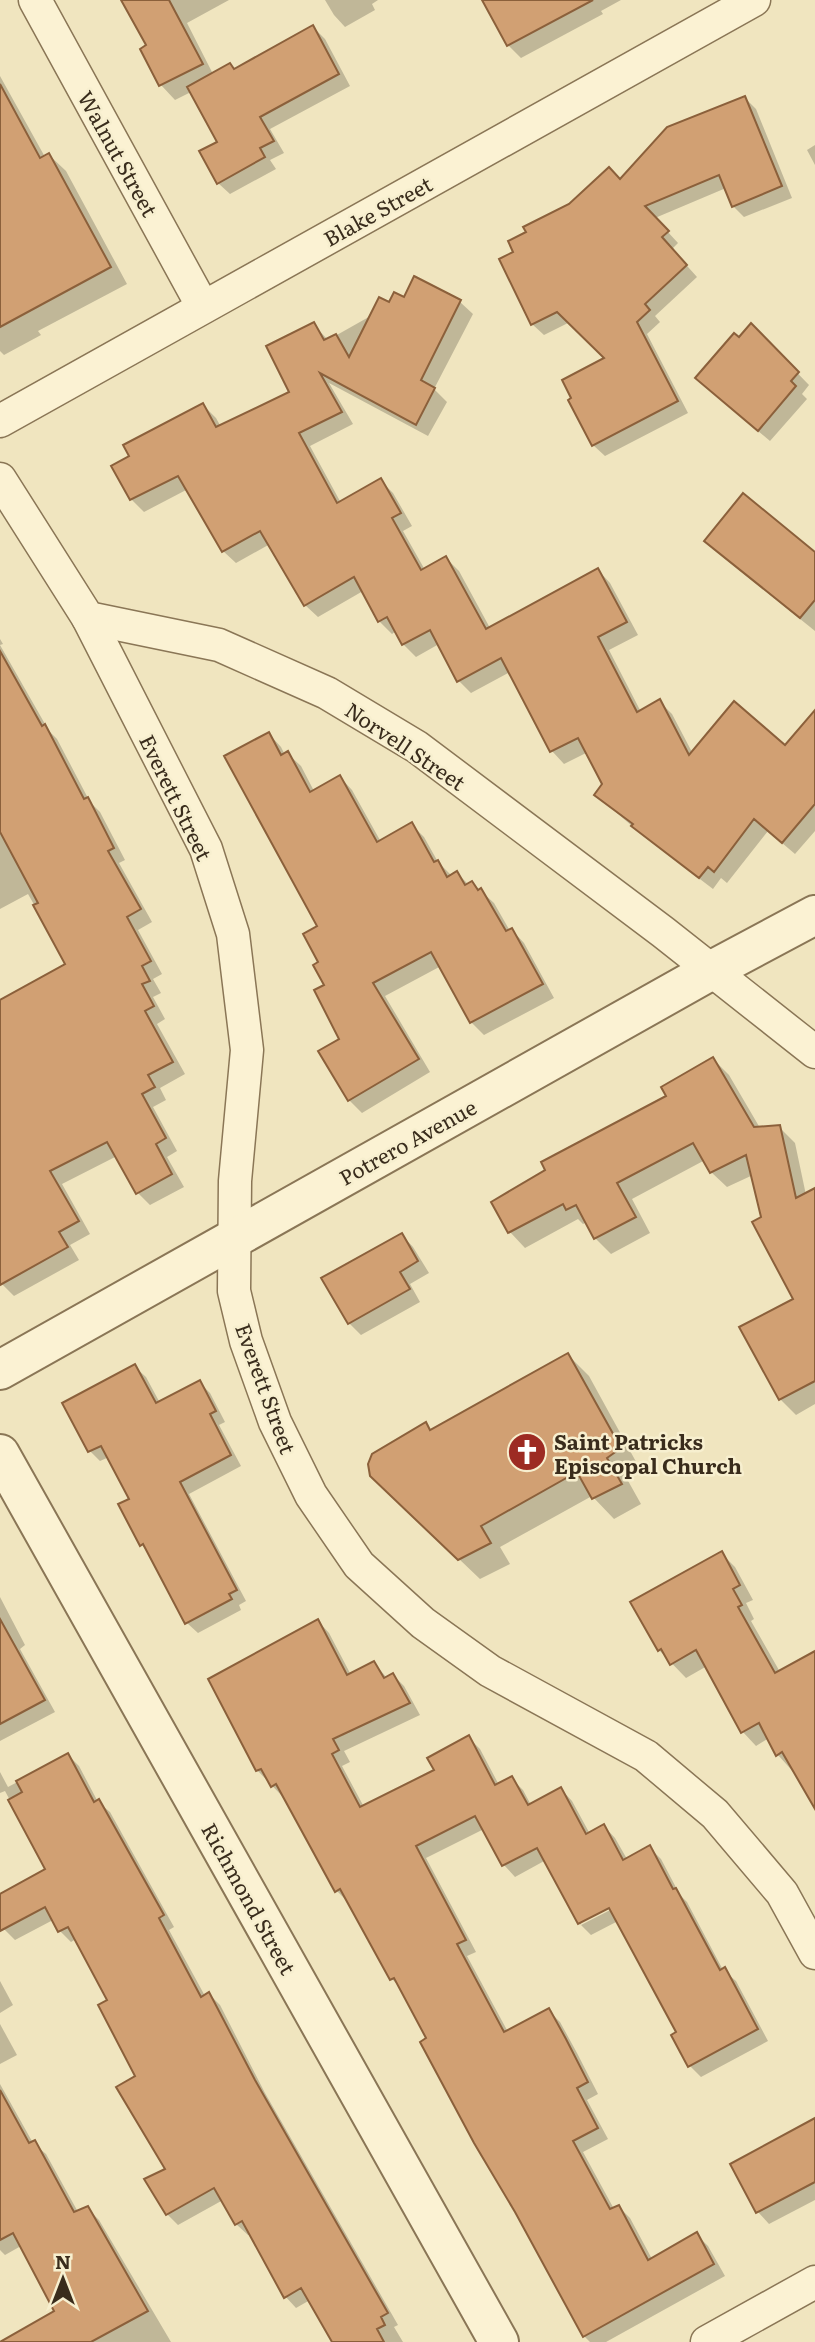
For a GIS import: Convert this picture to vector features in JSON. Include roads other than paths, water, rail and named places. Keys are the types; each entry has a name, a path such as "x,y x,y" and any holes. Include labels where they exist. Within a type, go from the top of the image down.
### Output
{"street":[{"name":"Walnut Street","path":"35,0 203,307"},
{"name":"Blake Street","path":"0,421 754,0"},
{"path":"0,479 88,618"},
{"name":"Norvell Street","path":"88,618 219,645 327,693 416,747 712,970 815,1052"},
{"name":"Everett Street","path":"88,618 206,849 233,934 247,1050 234,1181 234,1291 246,1341 275,1422 311,1496 359,1565 423,1623 490,1671 646,1756 715,1814 782,1893 815,1953"},
{"name":"Potrero Avenue","path":"0,1370 712,970 815,915"},
{"name":"Richmond Street","path":"0,1454 499,2342"},
{"path":"707,2342 815,2282"}],"place":[{"name":"Saint Patricks Episcopal Church","path":"527,1452"}]}
